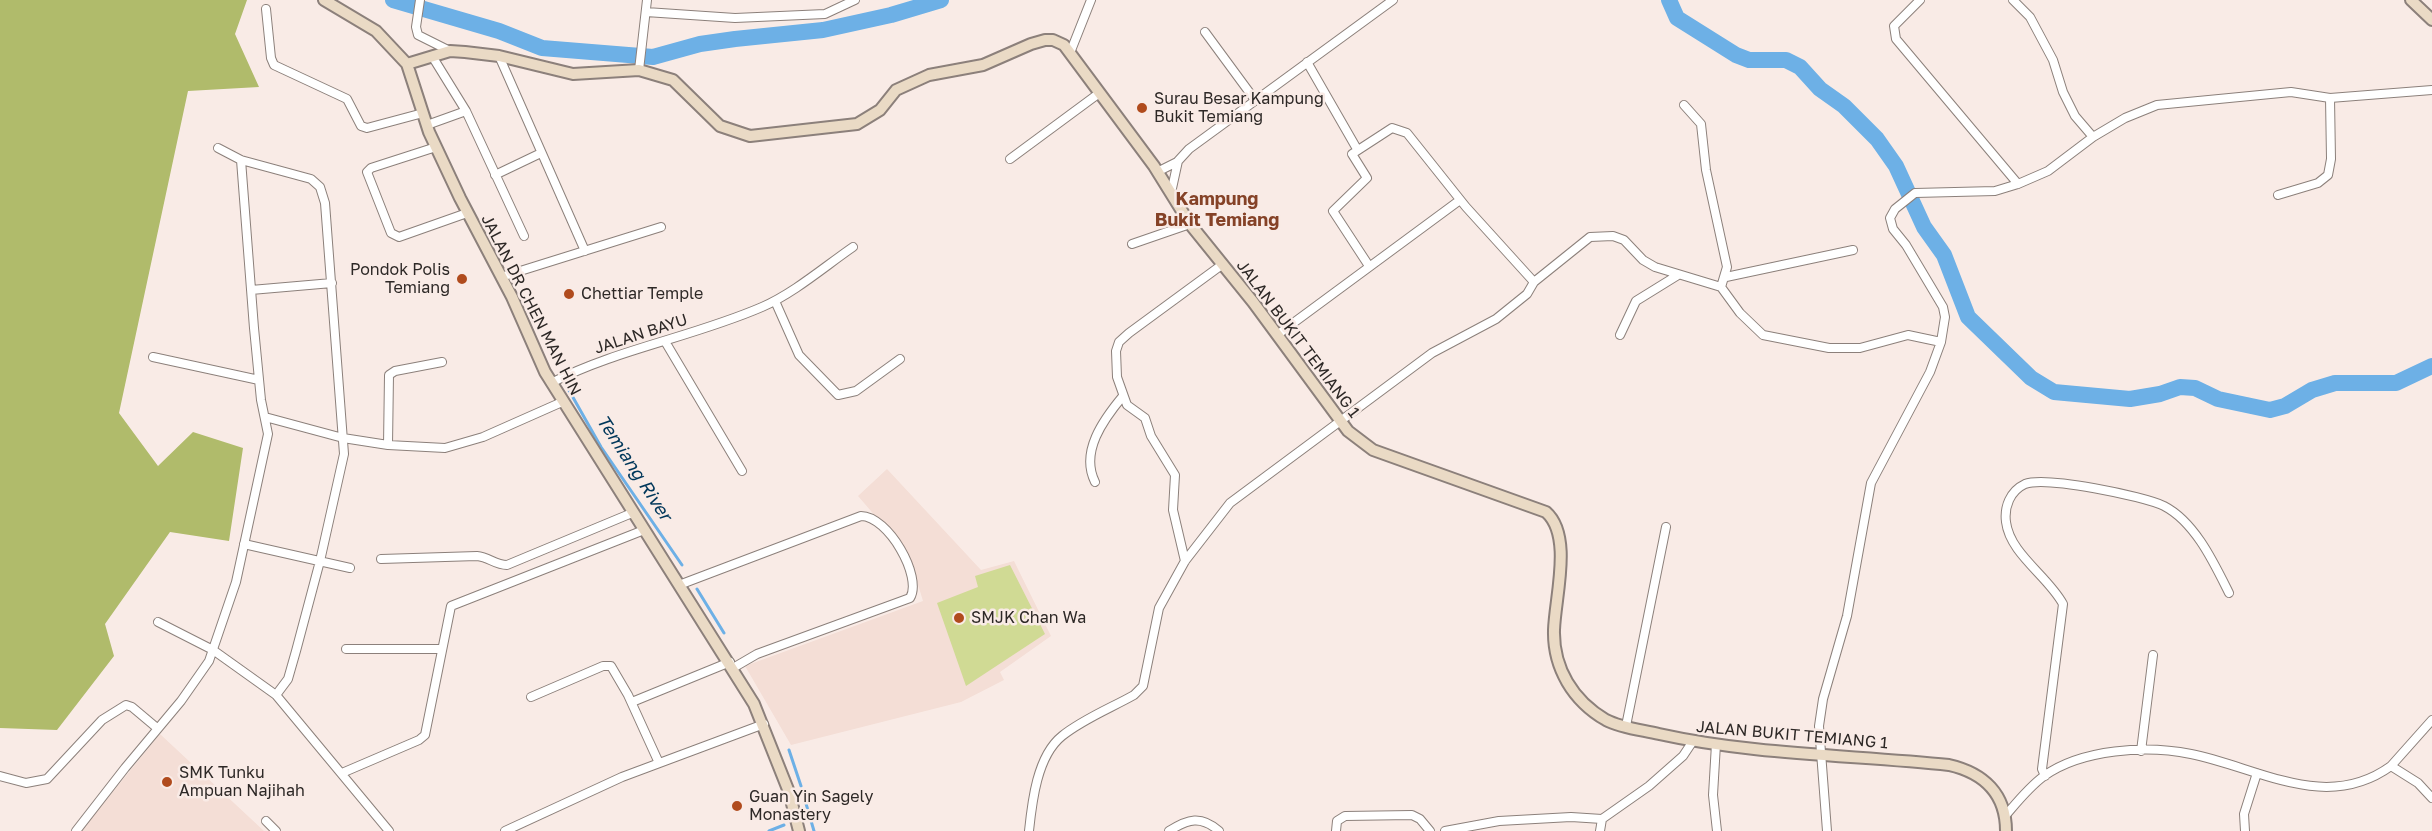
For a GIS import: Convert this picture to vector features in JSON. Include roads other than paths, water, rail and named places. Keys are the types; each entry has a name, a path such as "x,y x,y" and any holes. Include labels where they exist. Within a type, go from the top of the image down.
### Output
{"street":[{"name":"JALAN DR CHEN MAN HIN","path":"324,0 376,31 407,64 436,147 551,383 731,665 764,724 789,792 797,830"},
{"path":"420,0 418,34 450,51"},
{"path":"639,70 647,0"},
{"path":"646,12 735,18 825,14 855,0"},
{"path":"1070,53 1091,0"},
{"path":"1157,172 1178,161 1189,149 1307,62 1380,4 1394,0"},
{"path":"1920,0 1894,26 1896,39 2018,184"},
{"path":"2013,0 2030,17 2053,60 2075,116 2093,137"},
{"path":"2411,0 2432,20"},
{"path":"266,9 271,58 274,65 348,99 361,126 367,128 423,113"},
{"path":"1205,32 1255,100"},
{"path":"407,64 450,51 499,56 573,74 639,70 673,80 720,126 750,136 857,124 880,110 896,90 907,83 929,75 983,65 1031,44 1053,40 1064,45 1070,53"},
{"name":"JALAN BUKIT TEMIANG 1","path":"1070,53 1157,172 1190,224 1223,264 1341,421 1360,442 1374,450 1546,512 1554,520 1559,531 1561,556 1554,648 1561,672 1573,692 1590,709 1607,721 1693,741 1949,765 1969,770 1984,778 1997,794 2006,815"},
{"path":"432,56 466,111 524,236"},
{"path":"499,56 585,251"},
{"path":"1307,62 1357,149"},
{"path":"1827,831 1819,726 1823,699 1833,672 1847,616 1871,483 1930,372 1941,342 1945,317 1942,307 1906,244 1893,229 1890,218 1915,193 1995,191 2018,184 2048,171 2093,137 2125,118 2157,105 2291,92 2330,98 2432,90"},
{"path":"1010,159 1098,94"},
{"path":"2278,195 2319,183 2328,176 2331,159 2330,98"},
{"path":"1684,105 1701,124 1706,170 1727,267 1721,288"},
{"path":"428,125 466,111"},
{"path":"1369,266 1333,211 1367,178 1351,156 1357,149 1392,128 1407,133 1460,200 1534,282"},
{"path":"218,147 242,160 311,179 320,187 325,203 344,454 321,561 288,679 276,694"},
{"path":"436,147 379,165 367,172 391,233 399,237 467,213"},
{"path":"495,175 542,153"},
{"path":"76,831 157,728 181,702 209,661 236,582 268,434 259,380 242,160"},
{"path":"1170,194 1178,161"},
{"path":"1277,335 1460,200"},
{"path":"1132,244 1190,224"},
{"path":"501,277 661,227"},
{"path":"1029,831 1040,775 1048,753 1061,737 1134,695 1143,686 1159,608 1185,561 1230,503 1432,353 1496,319 1527,294 1534,282 1590,237 1605,235 1624,240 1647,263 1721,288 1749,324 1763,335 1840,348 1860,348 1908,335 1941,342"},
{"name":"JALAN BAYU","path":"551,383 582,367 666,343 775,301 853,247"},
{"path":"1726,277 1853,250"},
{"path":"1185,561 1173,510 1175,475 1152,436 1145,418 1127,405 1115,364 1119,342 1223,264"},
{"path":"1620,335 1636,301 1678,275"},
{"path":"251,290 332,283"},
{"path":"775,301 799,356 838,395 856,391 900,359"},
{"path":"666,343 742,471"},
{"path":"153,357 259,380"},
{"path":"388,445 389,375 395,371 442,362"},
{"path":"1095,482 1089,470 1089,456 1100,430 1123,396"},
{"path":"265,417 343,438 388,445 445,448 483,437 562,402"},
{"path":"2045,776 2042,768 2062,604 2011,539 2006,523 2006,508 2011,495 2024,485 2040,481 2097,489 2164,506 2193,531 2212,558 2229,593"},
{"path":"381,559 484,556 499,565 507,565 633,513"},
{"path":"632,702 910,598 913,588 903,552 882,524 873,518 861,516 679,585"},
{"path":"1626,726 1666,527"},
{"path":"342,773 419,740 425,735 451,606 644,530"},
{"path":"244,544 350,568"},
{"path":"158,622 213,650 276,694 388,831"},
{"path":"346,649 441,649"},
{"path":"2141,751 2153,655"},
{"path":"531,697 607,665 614,668 659,763"},
{"path":"0,776 26,783 47,779 102,720 126,705 132,707 157,728"},
{"path":"2006,831 2006,815 2045,776 2083,760 2141,751 2192,754 2314,788 2358,784 2375,778 2391,766 2432,720"},
{"path":"505,831 659,763 764,724"},
{"path":"1445,831 1499,821 1571,817 1602,819 1649,786 1683,756 1693,741"},
{"path":"1716,744 1713,795 1717,831"},
{"path":"2391,766 2418,783 2432,798"},
{"path":"2245,831 2244,814 2258,773"},
{"path":"1336,831 1337,821 1345,816 1412,815 1420,819 1430,831"},
{"path":"1169,831 1195,818 1205,820 1219,831"},
{"path":"1600,831 1602,819"},
{"path":"266,821 276,831"},
{"path":"1499,821 1500,831"}],"waterway":[{"path":"393,0 499,31 542,48 653,57 700,44 823,30 891,15 941,0"},
{"path":"1669,0 1677,18 1736,55 1749,60 1786,60 1800,67 1820,89 1844,106 1877,139 1896,166 1924,227 1944,255 1968,317 2031,378 2054,392 2130,399 2160,394 2180,387 2195,388 2218,399 2270,410 2285,406 2312,390 2335,383 2396,383 2432,366"},
{"name":"Temiang River","path":"566,385 601,447 682,565"},
{"name":"Temiang River","path":"697,589 724,633"},
{"name":"Temiang River","path":"789,750 801,786"},
{"name":"Temiang River","path":"802,790 814,831"},
{"path":"769,831 784,825"}],"place":[{"name":"Surau Besar Kampung Bukit Temiang","path":"1142,108"},
{"name":"Pondok Polis Temiang","path":"462,279"},
{"name":"Chettiar Temple","path":"569,294"},
{"name":"SMJK Chan Wa","path":"959,618"},
{"name":"SMK Tunku Ampuan Najihah","path":"167,782"},
{"name":"Guan Yin Sagely Monastery","path":"737,806"}],"district":[{"name":"Kampung Bukit Temiang","path":"1217,209"}]}
